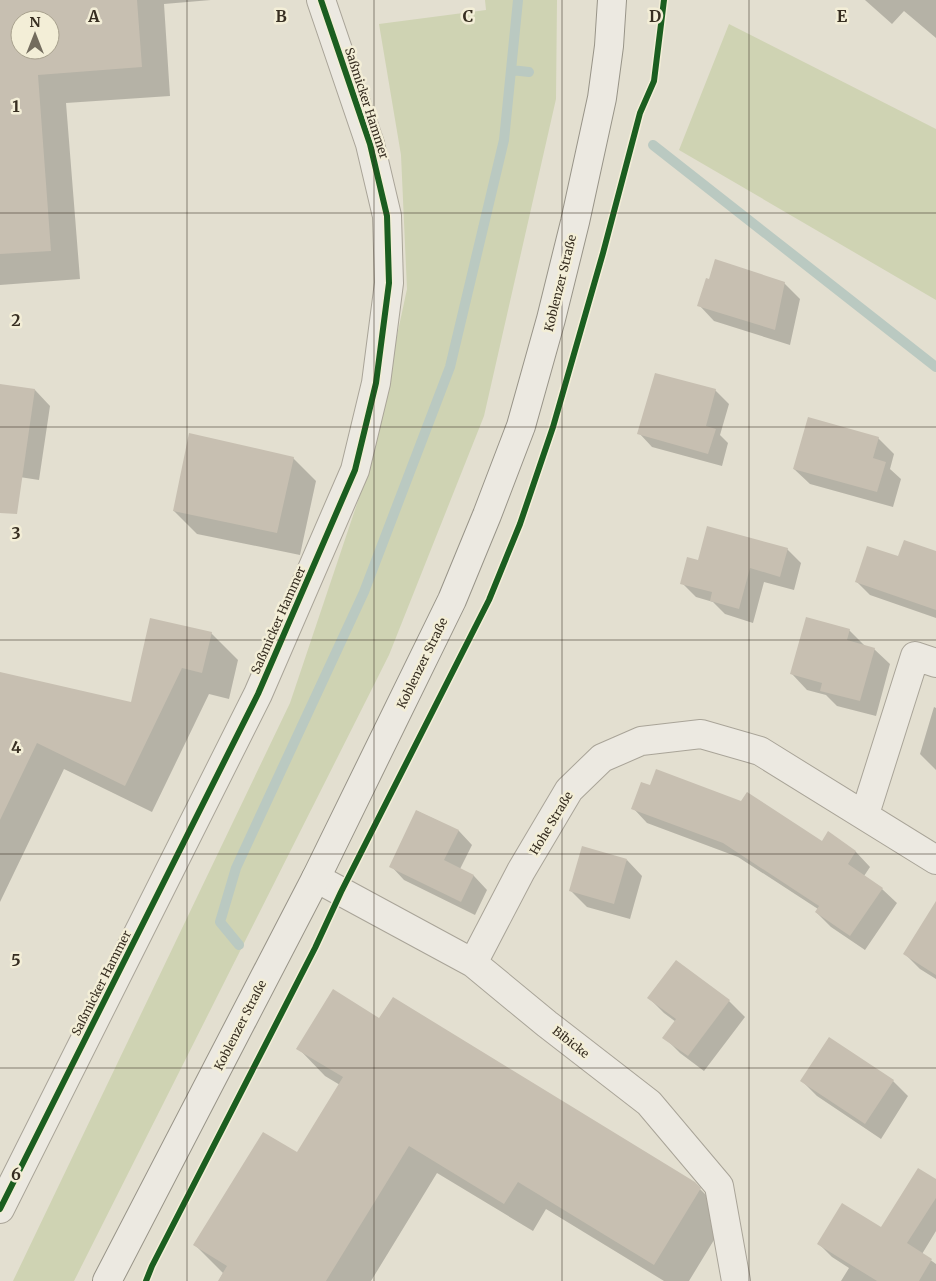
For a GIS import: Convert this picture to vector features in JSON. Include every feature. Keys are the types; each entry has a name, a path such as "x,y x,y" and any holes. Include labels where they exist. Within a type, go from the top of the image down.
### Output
{"street":[{"name":"Saßmicker Hammer","path":"0,1209 258,694 355,470 376,383 389,283 387,216 370,144 321,0"},
{"name":"Koblenzer Straße","path":"107,1281 316,878 452,600 487,515 521,426 553,309 592,149 604,81 612,0"},
{"path":"865,814 915,656 936,663"},
{"name":"Hohe Straße","path":"472,963 521,871 569,790 602,758 641,741 701,734 760,751 865,814 936,860"},
{"name":"Bibicke","path":"316,878 472,963 649,1103 719,1186 736,1281"}],"green space":[{"path":"485,0 557,0 556,99 484,416 389,655 74,1281 13,1281 290,703 368,471 407,289 401,155 379,24 486,10"},
{"path":"729,24 936,129 936,300 679,150"}],"building":[{"path":"0,0 137,0 142,67 38,75 51,251 0,254"},
{"path":"715,259 785,282 775,330 697,306 706,278 709,279"},
{"path":"655,373 716,389 706,426 716,429 708,454 637,434"},
{"path":"0,384 35,389 17,514 0,513"},
{"path":"808,417 879,437 873,458 886,462 877,492 793,469"},
{"path":"189,433 294,457 277,533 173,511"},
{"path":"707,526 788,548 780,577 750,568 739,609 710,601 712,592 680,584 687,557 698,560"},
{"path":"904,540 936,551 936,610 855,582 867,546 898,556"},
{"path":"806,617 850,629 847,640 875,648 860,701 820,691 822,683 790,674"},
{"path":"150,618 212,632 202,673 182,668 125,786 37,743 0,820 0,672 131,702"},
{"path":"656,769 741,801 747,792 822,841 828,831 856,851 848,864 883,888 850,936 815,912 819,906 723,843 631,809 641,782 650,785"},
{"path":"416,810 459,830 444,860 474,875 461,902 389,867"},
{"path":"582,846 627,859 614,904 569,891"},
{"path":"936,901 936,975 903,954"},
{"path":"676,960 730,1000 688,1056 662,1038 676,1019 647,998"},
{"path":"333,989 379,1018 393,997 695,1182 701,1188 654,1265 518,1182 504,1204 409,1146 326,1281 218,1281 227,1266 193,1245 263,1132 297,1152 343,1077 296,1049"},
{"path":"829,1037 894,1080 865,1124 800,1081"},
{"path":"918,1168 936,1179 936,1198 907,1243 932,1259 919,1281 877,1281 817,1244 842,1203 881,1227"}],"waterway":[{"path":"518,0 511,70 529,72"},
{"path":"239,945 220,922 236,868 364,592 450,367 504,140 511,70"},
{"path":"653,145 936,367"}],"cycle path":[{"path":"0,1209 258,694 355,470 376,383 389,283 387,216 370,144 321,0"},
{"path":"146,1281 489,600 520,524 553,427 603,253 640,113 654,81 664,0"}]}
